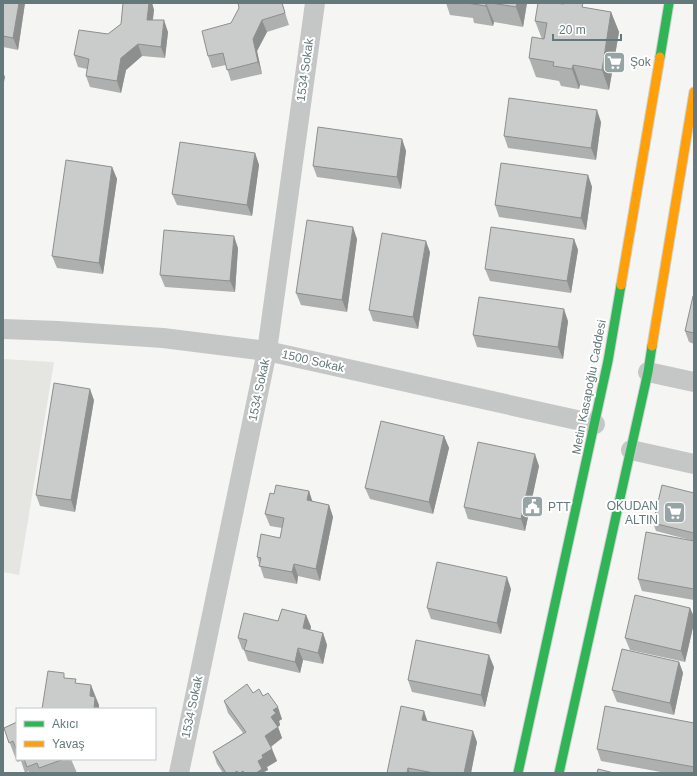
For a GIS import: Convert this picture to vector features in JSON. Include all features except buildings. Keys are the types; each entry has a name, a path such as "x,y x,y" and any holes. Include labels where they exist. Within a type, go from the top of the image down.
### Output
{"main road":[{"name":"Metin Kasapoğlu Caddesi","path":"518,773 608,361 669,3"},
{"path":"559,773 648,372 694,92"}],"street":[{"name":"1534 Sokak","path":"179,773 267,351 314,3"},
{"name":"1500 Sokak","path":"3,330 58,331 163,338 267,351 595,424"},
{"path":"648,372 694,382"},
{"path":"631,450 694,464"}],"shaded area":[{"path":"3,359 54,362 19,575 3,572"}],"traffic: fast":[{"path":"660,57 669,3"},
{"path":"518,773 608,361 621,285"},
{"path":"559,773 648,372 652,346"}],"traffic: slow":[{"path":"621,285 660,57"},
{"path":"652,346 694,92"}],"place":[{"name":"Şok","path":"615,62"},
{"name":"PTT","path":"533,507"},
{"name":"OKUDAN ALTIN","path":"674,513"}]}
